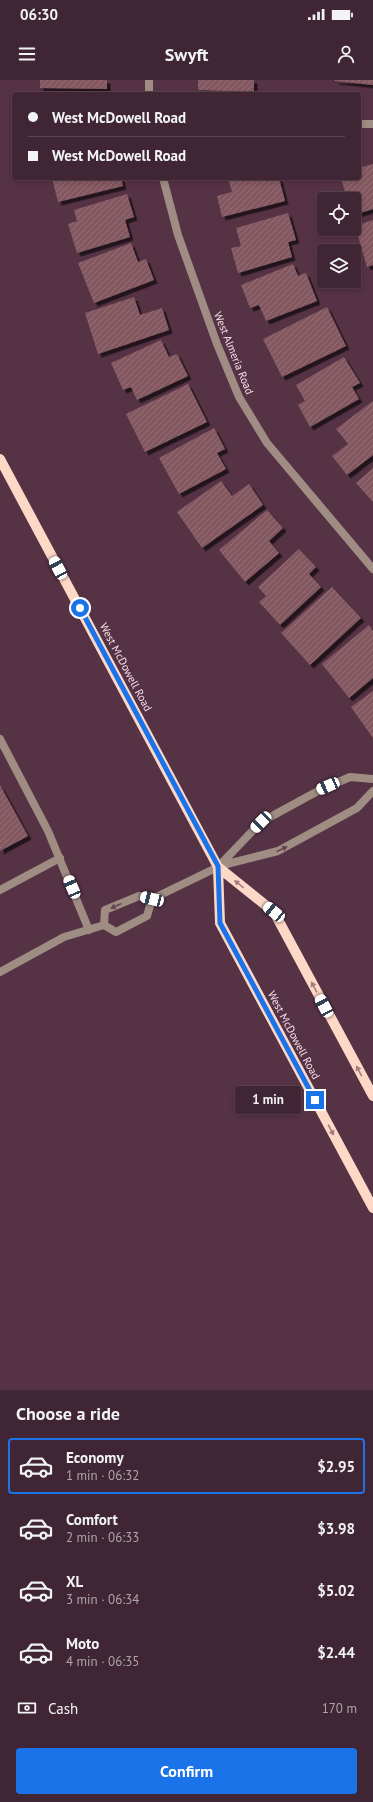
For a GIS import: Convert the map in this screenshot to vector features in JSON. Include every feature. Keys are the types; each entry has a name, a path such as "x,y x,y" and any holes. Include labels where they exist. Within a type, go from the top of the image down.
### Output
{"main road":[{"name":"West McDowell Road","path":"0,459 218,866 274,912 373,1096"},
{"name":"West McDowell Road","path":"218,866 220,923 373,1208"}],"street":[{"path":"149,80 149,92"},
{"path":"361,124 373,124"},
{"name":"West Almeria Road","path":"164,180 178,235 217,344 239,396 267,443 373,569"},
{"path":"0,739 48,831 90,930"},
{"path":"218,866 264,820 318,791 350,777 373,779"},
{"path":"104,925 105,910 139,896 152,899 218,866 278,851 357,808 373,791"},
{"path":"0,890 60,858"},
{"path":"0,972 64,937 104,925 116,932 147,916 152,899"}],"building":[{"path":"40,80 107,80 107,89 40,88"},
{"path":"198,80 254,80 254,92 198,90"},
{"path":"373,80 373,85 335,81"},
{"path":"373,164 373,209 361,213 361,192 345,192 342,180 361,180 361,167"},
{"path":"52,180 122,180 123,186 58,202"},
{"path":"229,180 280,180 285,201 222,217 217,196 232,192"},
{"path":"127,194 134,217 125,220 130,237 77,253 68,224 77,221 74,210"},
{"path":"288,213 296,240 288,242 292,257 238,273 231,248 241,246 236,228"},
{"path":"373,220 373,265 367,267 358,236 361,236 361,224"},
{"path":"131,243 138,262 146,259 154,280 94,303 78,263"},
{"path":"293,264 298,276 306,273 317,301 266,321 259,305 250,308 241,285"},
{"path":"134,297 140,315 162,308 169,330 98,354 85,313"},
{"path":"327,307 346,346 282,377 263,339"},
{"path":"161,340 169,357 177,354 188,376 137,400 131,387 123,390 111,363"},
{"path":"344,357 360,383 352,387 359,399 310,427 298,405 305,401 296,385"},
{"path":"188,384 207,422 145,452 126,414"},
{"path":"373,401 373,455 347,475 332,456 348,444 336,429"},
{"path":"214,428 225,449 217,453 226,469 179,494 159,458"},
{"path":"373,468 373,502 356,483"},
{"path":"221,481 232,496 249,484 263,505 202,548 177,512"},
{"path":"267,510 283,528 269,541 279,553 245,582 219,550"},
{"path":"299,549 316,567 309,574 321,587 280,625 259,602 266,596 258,587"},
{"path":"332,587 361,618 310,665 281,633"},
{"path":"369,625 373,631 373,678 349,698 322,664"},
{"path":"373,691 373,738 351,707"},
{"path":"0,785 28,836 0,851"}],"route":[{"path":"80,608 218,866 220,923 315,1100"}]}
